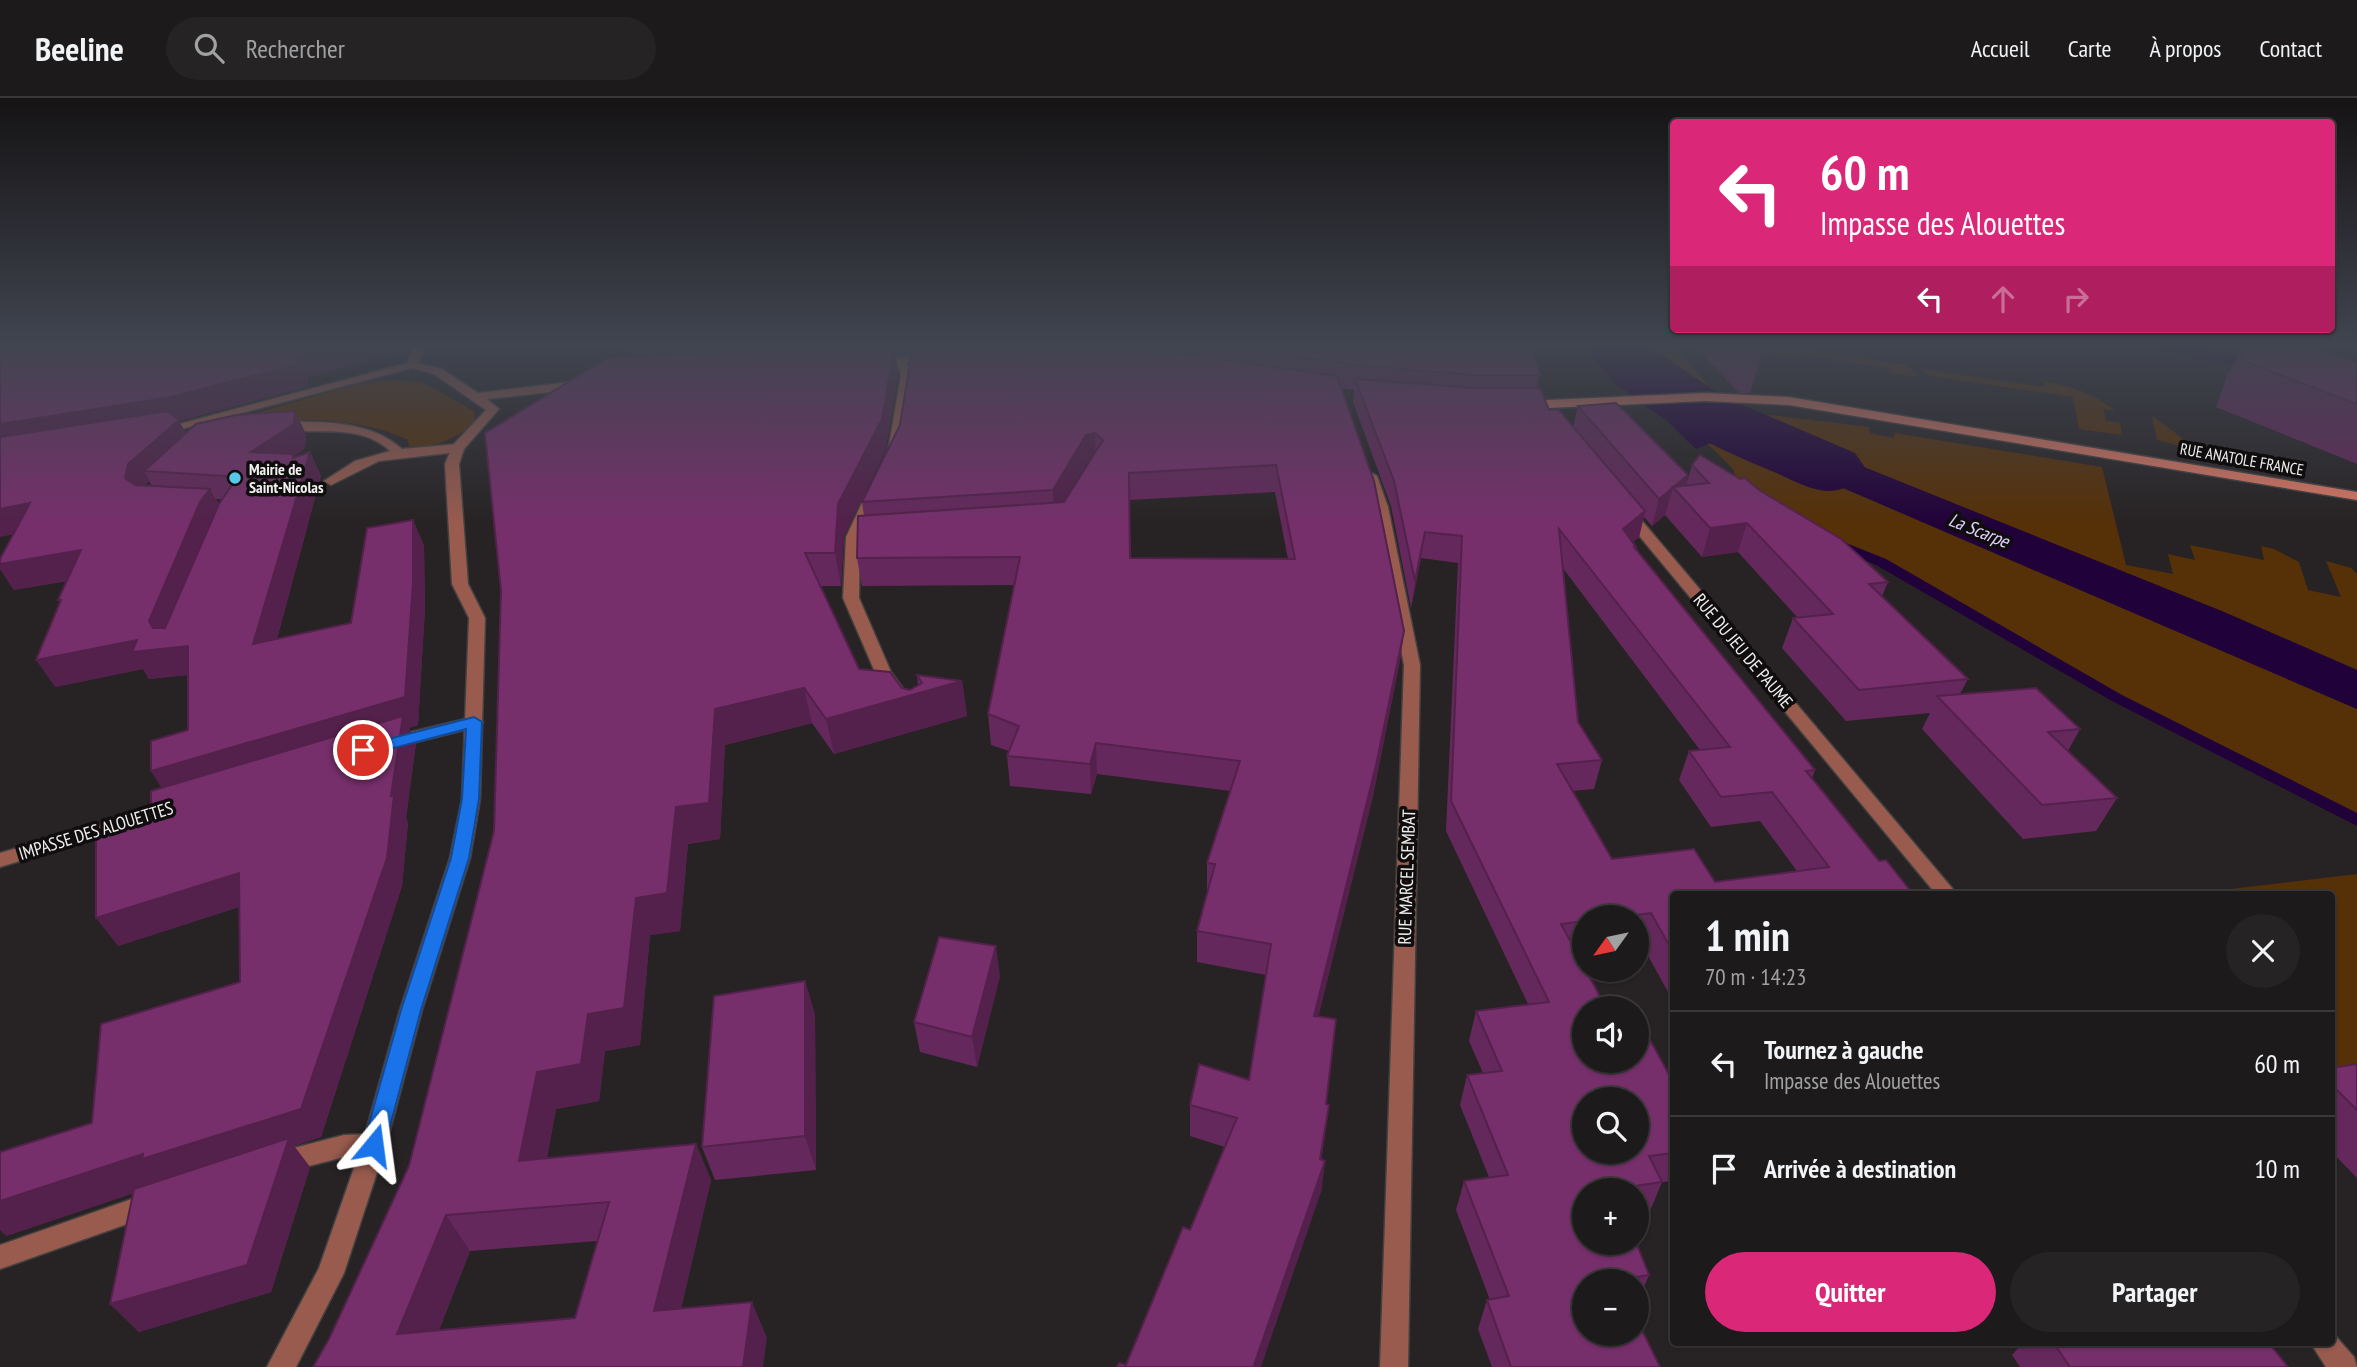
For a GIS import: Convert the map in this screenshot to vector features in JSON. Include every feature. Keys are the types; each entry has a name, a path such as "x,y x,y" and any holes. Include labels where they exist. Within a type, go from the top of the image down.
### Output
{"main road":[{"name":"RUE ANATOLE FRANCE","path":"1520,406 1546,412 1595,406"},
{"name":"RUE ANATOLE FRANCE","path":"1820,406 2357,496"}],"street":[{"path":"143,434 180,428 260,406"},
{"path":"281,1367 331,1273 374,1145 415,998 460,858 471,799 477,618 460,584 458,529 451,484 452,464 458,449 493,409 490,406"},
{"path":"902,406 895,450 860,536 851,598 883,672 907,706"},
{"path":"271,427 298,425 356,432 386,440 398,452"},
{"path":"180,428 195,437"},
{"path":"331,481 366,461 398,452 458,449"},
{"name":"RUE MARCEL SEMBAT","path":"1363,456 1381,507 1412,665 1394,1367"},
{"name":"RUE DU JEU DE PAUME","path":"1615,497 1944,891"},
{"path":"376,747 474,722"},
{"name":"IMPASSE DES ALOUETTES","path":"0,860 195,802"},
{"path":"256,1170 306,1154 344,1146 374,1145"},
{"path":"0,1257 169,1198"},
{"path":"2327,1346 2344,1367"}],"shaded area":[{"path":"280,406 465,406 474,411 475,424 460,434 427,446 409,446 408,440 383,431 332,421 280,421 202,428"},
{"path":"2075,406 2109,406 2115,411 2104,409 2106,421 2120,423 2122,435 2079,429"},
{"path":"1770,415 1869,427 1869,433 1893,438 1895,433 2102,467 2126,565 2173,574 2168,554 2195,560 2190,545 2264,560 2261,546 2274,549 2299,562 2308,590 2341,597 2326,561 2351,568 2357,574 2357,670 2224,612 1740,418"},
{"path":"2152,416 2192,445 2185,447 2157,440"},
{"path":"1724,437 2357,709 2357,826 2107,695 1943,602 1887,566 1812,538 1740,489 1733,469 1707,443"},
{"path":"2357,874 2357,1091 2335,1069 2335,891 2213,891"}],"water":[{"path":"1730,413 2224,612 2357,670 2357,709 1725,437 1696,449 1668,422 1667,416"}],"building":[{"path":"0,406 114,406 0,424"},
{"path":"529,406 884,406 882,419 838,504 835,553 805,553 859,669 890,672 902,688 910,690 922,683 917,675 962,681 826,719 804,688 715,709 709,803 676,807 667,893 636,898 624,1008 588,1014 581,1064 537,1072 519,1161 696,1144 654,1311 752,1302 743,1367 313,1367 329,1339 409,1166 494,831 501,591 485,433","holes":["609,1202 575,1318 397,1334 446,1215"]},
{"path":"903,406 1348,406 1374,481 1404,631 1376,765 1314,1016 1336,1019 1326,1104 1329,1105 1320,1159 1325,1161 1254,1365 1259,1367 1117,1367 1119,1363 1126,1365 1183,1227 1190,1230 1237,1118 1190,1105 1199,1064 1249,1080 1271,944 1197,931 1215,864 1207,863 1240,761 1096,743 1090,764 1007,756 1019,726 988,714 1020,557 857,558 858,516 1064,502 1103,440 1095,433 1086,435 1053,490 862,502 900,425","holes":["1276,465 1295,559 1130,558 1129,473"]},
{"path":"1365,406 1547,406 1549,410 1558,409 1645,511 1623,529 1634,547 1815,770 1806,771 1879,861 1886,860 1911,891 1670,891 1670,947 1649,913 1649,905 1572,905 1572,923 1561,924 1572,944 1572,982 1592,982 1600,996 1572,996 1572,1073 1649,1073 1649,1038 1670,1076 1670,1153 1649,1156 1662,1182 1649,1184 1649,1178 1572,1178 1572,1255 1641,1255 1647,1269 1572,1269 1572,1346 1649,1345 1660,1367 1511,1367 1487,1300 1509,1296 1464,1181 1508,1175 1467,1075 1502,1071 1476,1011 1549,1002 1451,801 1462,536 1425,532 1415,581 1394,481","holes":["1559,529 1730,747 1689,751 1721,797 1772,792 1829,867 1715,882 1694,849 1612,859 1557,764 1602,760 1578,722"]},
{"path":"1578,406 1619,406 1688,475 1659,499"},
{"path":"167,411 179,420 128,464 125,478 135,485 210,489 200,502 149,621 153,628 165,628 219,504 234,482 225,476 144,471 196,424 236,415 295,411 294,424 251,452 293,454 293,458 310,452 253,644 351,623 367,528 413,520 413,583 405,697 151,771 151,741 188,730 188,646 132,652 137,640 36,660 61,600 58,600 81,550 0,564 0,559 30,503 0,509 0,437"},
{"path":"1700,455 1740,479 1745,478 1759,490 1841,539 1888,582 1869,584 1968,679 1859,690 1793,618 1833,614 1747,523 1710,528 1673,487 1709,483 1692,465"},
{"path":"2036,688 2080,729 2048,732 2117,798 2042,805 1937,696"},
{"path":"403,716 391,796 394,795 387,858 301,1109 142,1159 143,1154 0,1201 0,1152 92,1123 101,1024 240,982 239,873 96,918 96,832 151,815 151,791"},
{"path":"939,937 996,946 972,1037 914,1022"},
{"path":"805,981 805,1136 702,1147 714,996"},
{"path":"2357,1064 2357,1110 2335,1088 2335,1067"},
{"path":"289,1138 247,1265 110,1304 134,1189"},
{"path":"2056,1346 2271,1346 2288,1367 2070,1367"}],"waterway":[{"name":"La Scarpe","path":"1692,406 1742,432 1829,469"},
{"path":"1831,541 1881,562 2117,698 2357,820"}],"place":[{"name":"Mairie de Saint-Nicolas","path":"235,478"}],"route":[{"path":"363,750 427,731 474,722 470,749 471,799 460,858 411,1010 374,1145"}]}
